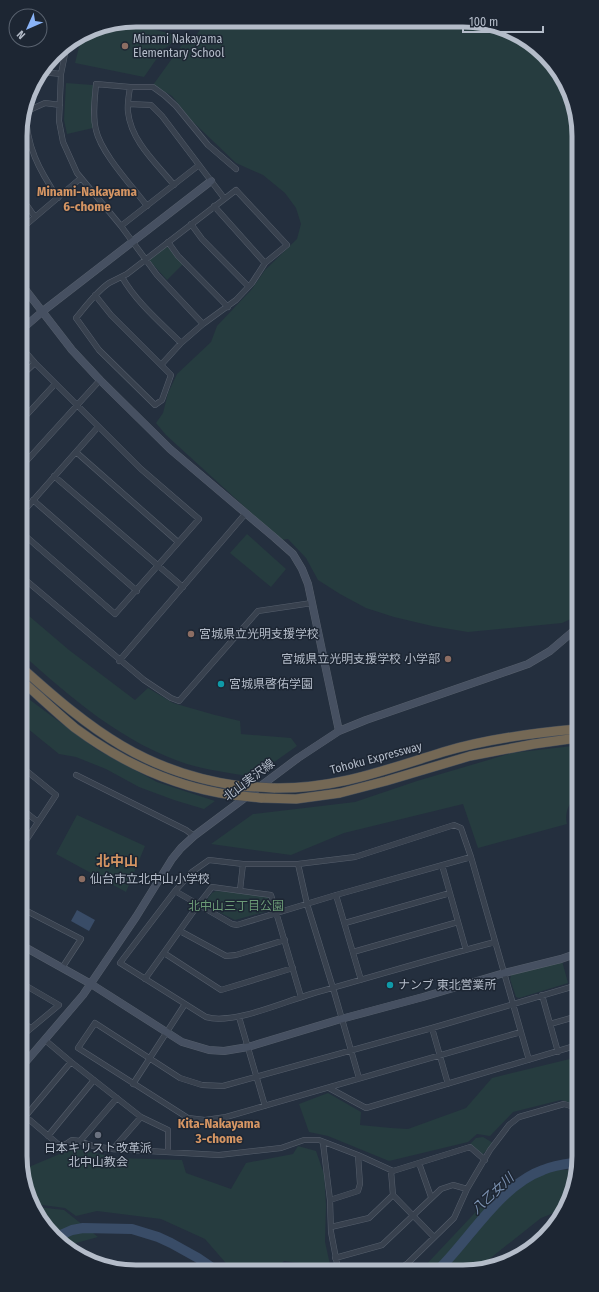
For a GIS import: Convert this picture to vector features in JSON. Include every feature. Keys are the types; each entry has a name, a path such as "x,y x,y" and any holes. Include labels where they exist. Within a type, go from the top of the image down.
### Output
{"highway":[{"name":"Tohoku Expressway","path":"27,672 85,722 111,740 158,764 190,776 240,786 274,788 310,787 343,782 443,752 476,744 529,734 572,730"},
{"name":"Tohoku Expressway","path":"27,685 75,727 94,741 120,757 157,775 200,789 232,795 261,798 296,799 340,793 470,756 572,739"}],"street":[{"path":"65,53 61,74 59,121 63,142 77,173 121,226 157,275 203,324"},
{"path":"47,73 61,74"},
{"path":"147,206 104,150 96,130 94,107 96,84 130,87 153,87 176,106 208,145 236,169"},
{"path":"130,87 127,111 130,126 136,139 174,185"},
{"path":"31,110 46,103 60,105"},
{"path":"128,104 151,105 162,116 224,198"},
{"path":"27,130 36,162 46,181 58,198"},
{"path":"121,226 199,165"},
{"path":"27,223 81,178"},
{"path":"27,325 212,181"},
{"path":"95,295 111,315 161,365 171,375 162,400 155,405 100,350 76,318 95,295 109,283 145,260 236,190 287,244 265,263 252,283 236,300 203,324 181,343 161,365"},
{"path":"27,206 35,216"},
{"path":"214,206 265,263"},
{"path":"191,224 202,239 248,286"},
{"path":"168,242 178,256 228,307"},
{"path":"122,276 128,287 140,301 181,343"},
{"path":"27,291 72,350 100,380 170,449 293,554 306,579 339,731"},
{"path":"27,354 141,469 199,519 137,591 115,614 27,537"},
{"path":"27,370 34,363"},
{"path":"27,461 100,380"},
{"path":"27,414 55,384"},
{"path":"27,507 98,427"},
{"path":"76,452 178,542"},
{"path":"54,476 182,587"},
{"path":"33,500 137,591"},
{"path":"119,661 246,513"},
{"path":"27,581 119,661 171,698 179,701 258,611 312,603"},
{"name":"北山実沢線","path":"27,1061 91,984 136,918 172,859 194,836 298,758 339,731 366,720 528,664 550,651 572,632"},
{"path":"27,772 56,795 27,839"},
{"path":"76,775 186,830 194,836"},
{"path":"27,813 38,822"},
{"path":"495,942 226,1019 206,1017 120,963 175,890 192,872 209,860 243,864 298,864 355,857 454,825 461,828 471,857 529,1060"},
{"path":"175,890 232,924 237,924 471,857"},
{"path":"240,890 243,864"},
{"path":"298,864 306,904 333,988 359,1078"},
{"path":"442,865 466,950"},
{"path":"145,979 212,887 240,890 271,894 275,913 285,940 301,997"},
{"path":"345,923 450,893"},
{"path":"336,895 361,980"},
{"path":"27,911 80,939 62,968"},
{"path":"353,952 458,922"},
{"path":"180,930 226,956 236,955 285,940"},
{"path":"27,948 91,984 182,1042 209,1050 224,1051 248,1047 341,1019 572,955"},
{"path":"164,954 221,990 293,968"},
{"path":"27,986 59,1005 27,1032"},
{"path":"521,1032 226,1117 205,1120 188,1118 78,1048 95,1023 180,1078 202,1085 223,1086 432,1028 572,987"},
{"path":"542,995 558,1052"},
{"path":"133,1084 186,1004"},
{"path":"239,1016 265,1106"},
{"path":"550,1024 572,1018"},
{"path":"27,1025 32,1028"},
{"path":"432,1028 448,1084"},
{"path":"45,1040 141,1117 168,1130 168,1152"},
{"path":"329,1088 366,1108 572,1048"},
{"path":"27,1113 71,1062"},
{"path":"48,1136 94,1080"},
{"path":"80,1141 117,1098"},
{"path":"405,1265 454,1218 467,1189 490,1150 509,1125 519,1117 564,1104 572,1107"},
{"path":"113,1149 141,1117"},
{"path":"27,1119 59,1145 66,1144 72,1140 113,1149 219,1155 281,1148 304,1140 319,1140 323,1143 358,1155 391,1171 470,1147 485,1160"},
{"path":"323,1143 330,1200 331,1227 337,1265"},
{"path":"330,1200 358,1191 360,1184 358,1155"},
{"path":"419,1163 431,1197"},
{"path":"391,1171 392,1195 434,1237"},
{"path":"335,1258 382,1245 441,1189 454,1185 467,1189"},
{"path":"331,1227 369,1218 392,1195"}],"green space":[{"name":"Minami Nakayama Elementary School","path":"144,27 180,36 162,51 144,77 75,63 80,43 88,38 108,31 122,28"},
{"path":"202,27 470,27 498,33 524,45 540,59 557,82 564,94 568,108 572,136 571,619 562,623 468,632 432,626 394,617 366,608 318,580 306,558 288,539 281,540 166,435 156,423 163,413 168,393 177,374 211,342 217,326 252,289 265,270 297,239 301,224 296,208 285,193 263,175 236,163 192,121 172,96 153,85 181,46 198,33"},
{"path":"66,83 93,85 91,115 93,128 67,134 64,120"},
{"path":"167,246 183,264 167,280 149,260"},
{"path":"247,534 286,569 271,587 230,553"},
{"path":"27,614 69,650 135,700 148,688 173,703 240,721 241,734 291,738 297,746 253,777 194,766 164,755 120,732 99,718 59,687 27,658"},
{"path":"27,698 96,749 157,782 215,801 204,809 174,800 139,787 106,769 76,757 59,754 27,728"},
{"path":"572,746 572,802 568,808 566,816 567,824 478,848 463,804 344,833 291,855 211,844 253,814 355,802 417,781 512,753"},
{"path":"77,815 145,846 126,892 56,854"},
{"name":"北中山三丁目公園","path":"216,891 266,895 273,906 271,910 235,920 207,906 205,902 212,893"},
{"path":"562,961 568,983 519,998 516,997 510,979 511,975"},
{"path":"572,1058 572,1103 561,1100 513,1112 490,1136 477,1134 468,1142 389,1161 328,1136 309,1132 299,1104 328,1093 361,1112 360,1125 408,1129 466,1108 492,1078"},
{"path":"483,1137 493,1143 482,1155 470,1144 476,1138"},
{"path":"298,1146 316,1151 324,1174 326,1205 325,1242 330,1265 314,1265 284,1261 280,1265 228,1265 205,1239 161,1219 97,1211 76,1216 65,1208 39,1205 35,1198 28,1167 74,1148 117,1158 182,1160 186,1173 231,1189 246,1163 293,1154"},
{"path":"537,1167 571,1170 564,1198 557,1212 541,1218 485,1262 463,1265 426,1265 487,1200"},
{"path":"40,1207 64,1210 98,1237 72,1244 59,1233"}],"water":[{"path":"77,910 95,920 89,931 71,921"}],"waterway":[{"name":"八乙女川","path":"443,1265 487,1213 514,1187 528,1177 543,1170 572,1163"},
{"name":"八乙女川","path":"61,1235 72,1230 83,1228 132,1229 158,1237 171,1243 208,1265"}],"place":[{"name":"Minami Nakayama Elementary School","path":"125,46"},
{"name":"宮城県立光明支援学校","path":"191,634"},
{"name":"宮城県立光明支援学校 小学部","path":"448,659"},
{"name":"宮城県啓佑学園","path":"221,684"},
{"name":"仙台市立北中山小学校","path":"82,879"},
{"name":"ナンブ 東北営業所","path":"390,985"},
{"name":"日本キリスト改革派 北中山教会","path":"98,1135"}],"district":[{"name":"Minami-Nakayama 6-chome","path":"87,198"},
{"name":"北中山","path":"117,861"},
{"name":"Kita-Nakayama 3-chome","path":"219,1130"}]}
